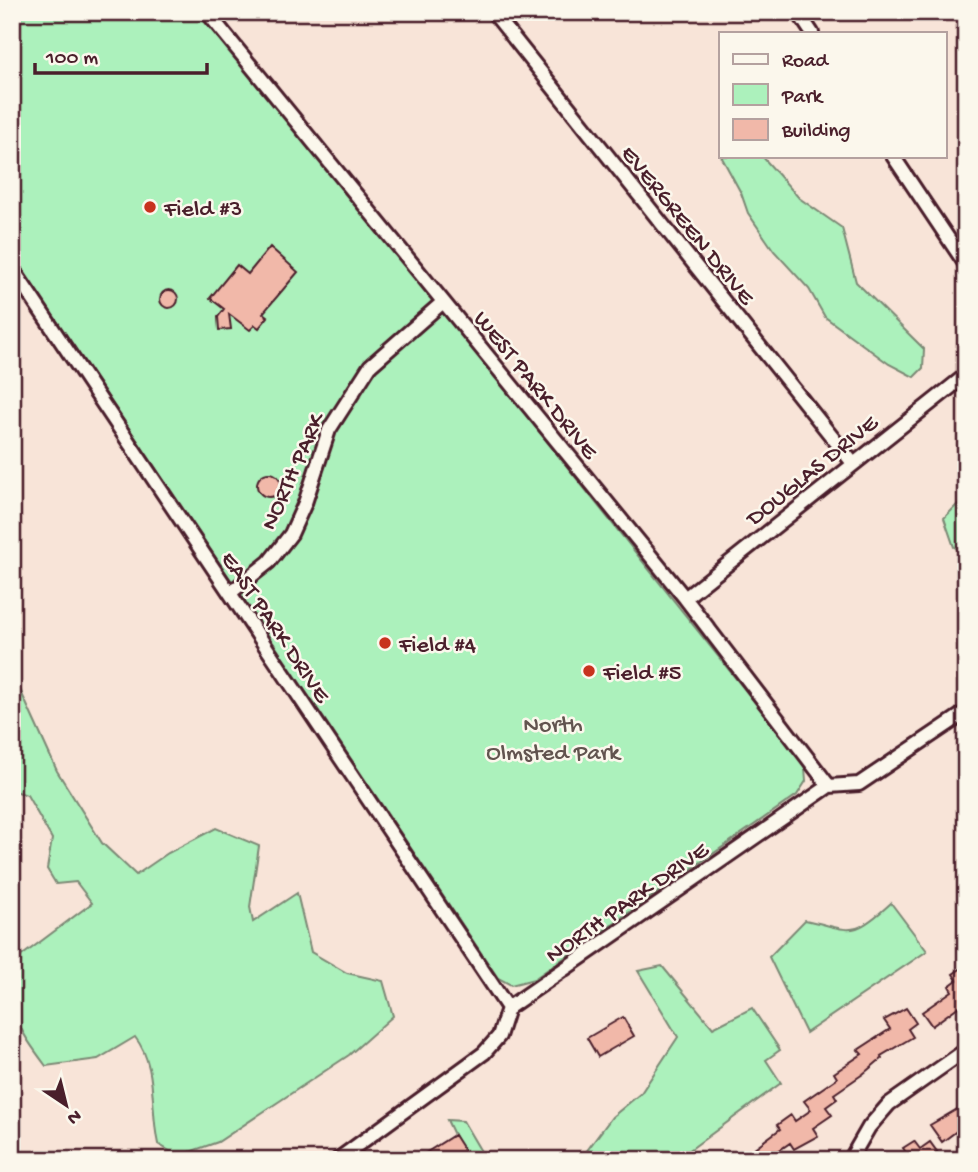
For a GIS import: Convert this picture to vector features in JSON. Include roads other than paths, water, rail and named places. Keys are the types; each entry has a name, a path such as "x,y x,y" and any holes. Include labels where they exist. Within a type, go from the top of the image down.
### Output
{"street":[{"name":"WEST PARK DRIVE","path":"207,12 685,598 829,786"},
{"name":"EVERGREEN DRIVE","path":"492,12 852,462"},
{"path":"798,12 811,32"},
{"path":"895,158 966,265"},
{"name":"EAST PARK DRIVE","path":"12,268 508,1008"},
{"name":"NORTH PARK","path":"230,593 269,562 291,534 305,503 329,430 370,366 443,302"},
{"name":"DOUGLAS DRIVE","path":"685,598 852,462 966,375"},
{"name":"NORTH PARK DRIVE","path":"508,1008 829,786 859,784 966,712"},
{"path":"337,1160 484,1053 499,1036 508,1008"},
{"path":"850,1160 869,1127 889,1104 966,1050"}],"place":[{"name":"Field #3","path":"150,207"},
{"name":"Field #4","path":"385,643"},
{"name":"Field #5","path":"589,671"}],"park label":[{"name":"North Olmsted Park","path":"553,737"}]}
